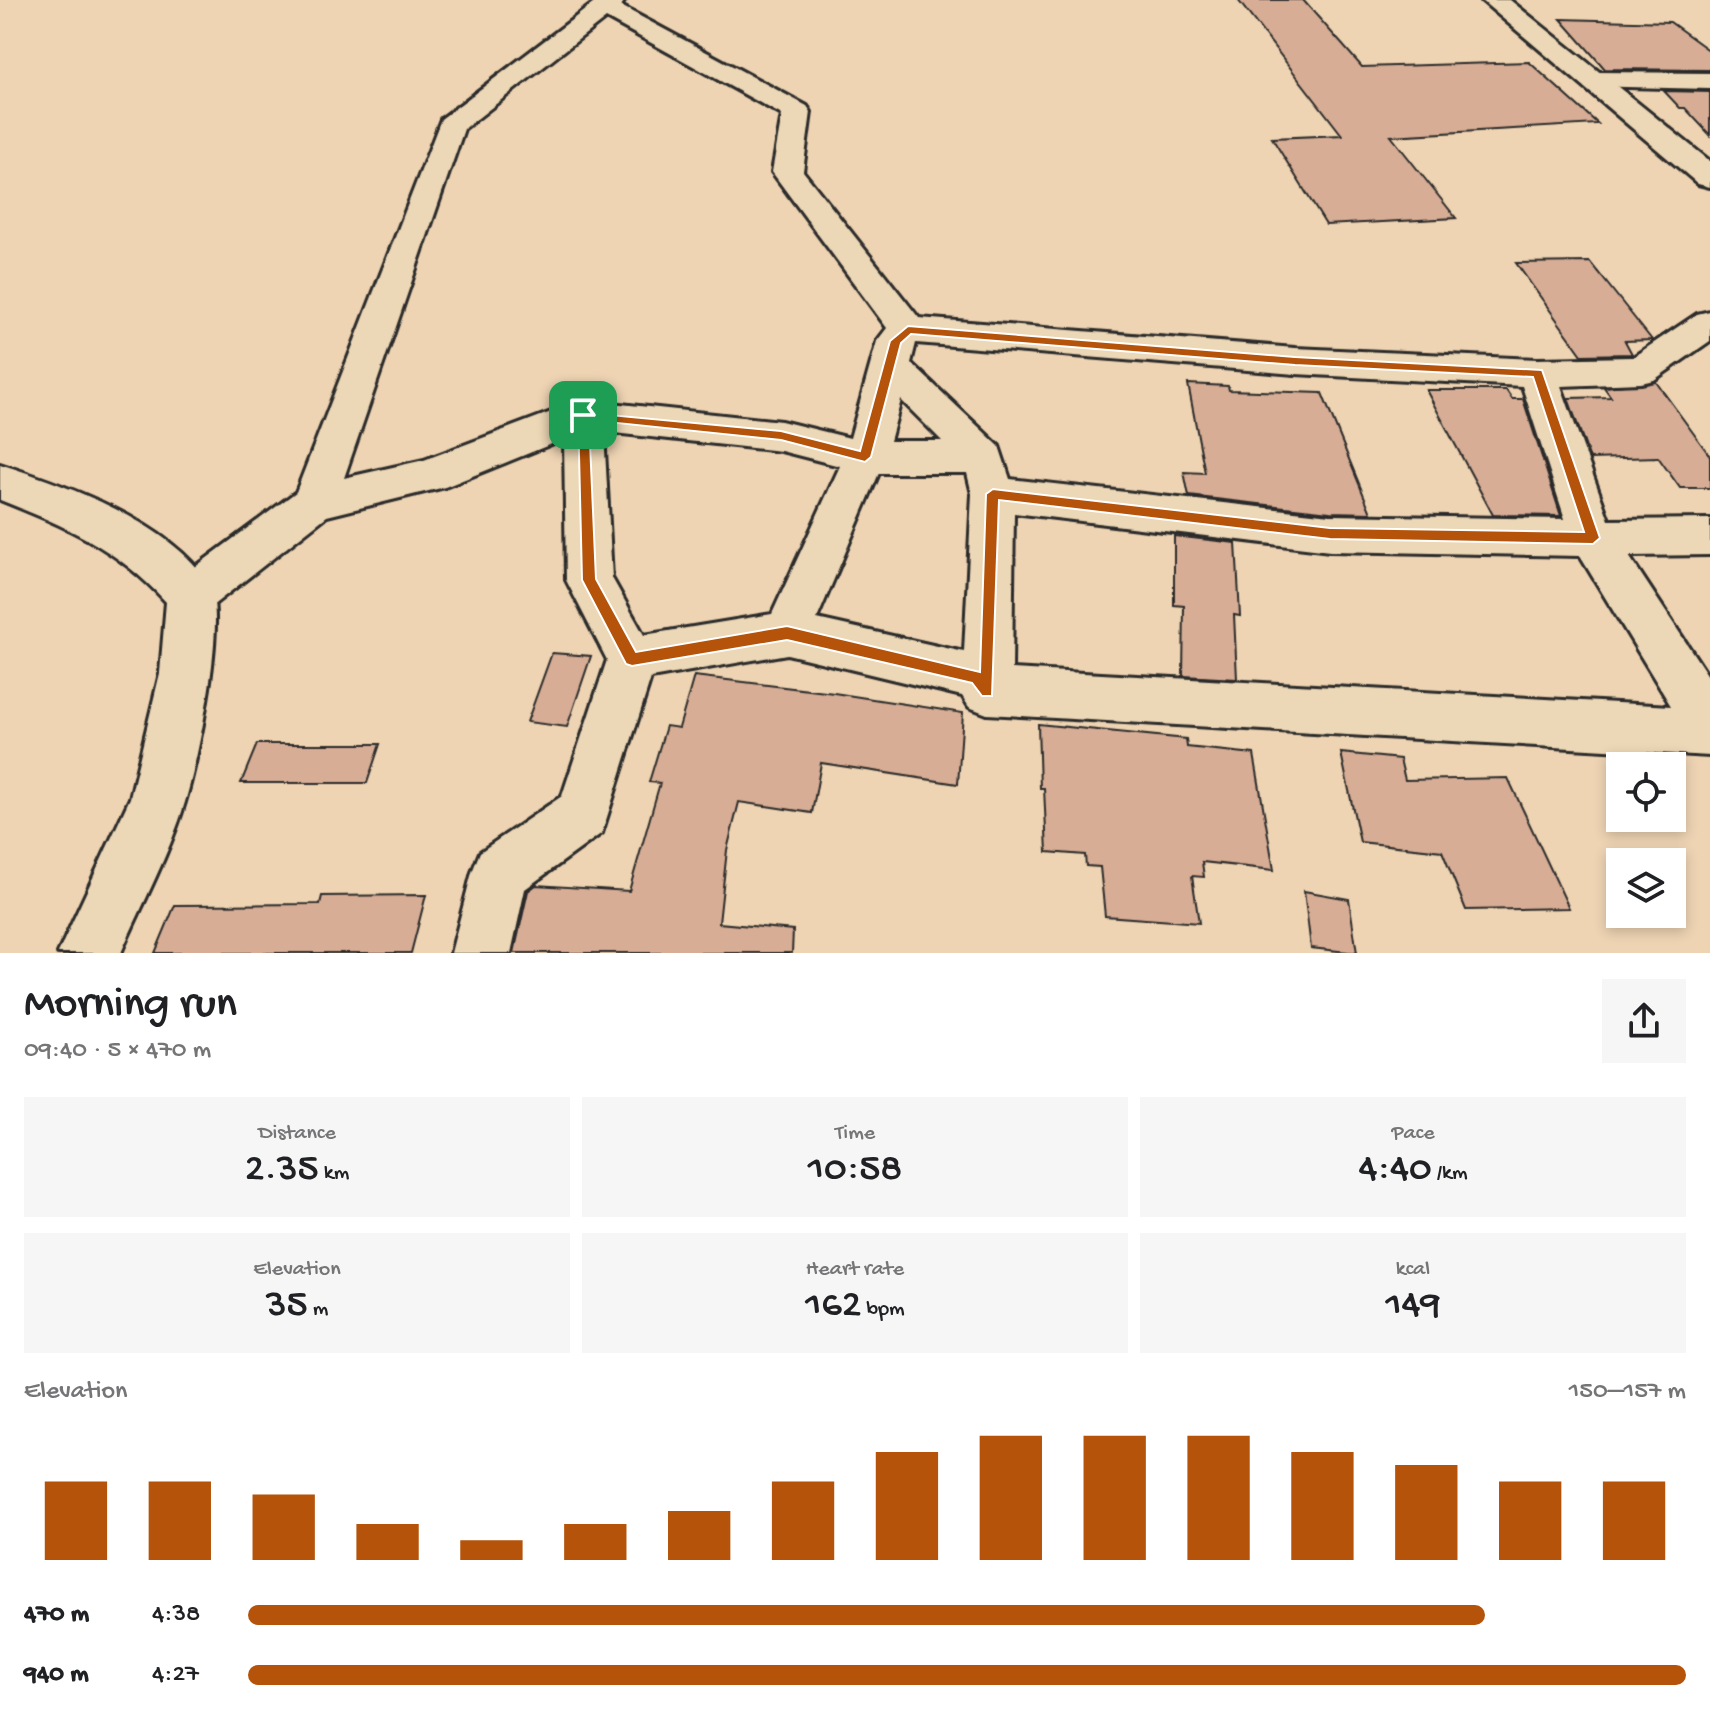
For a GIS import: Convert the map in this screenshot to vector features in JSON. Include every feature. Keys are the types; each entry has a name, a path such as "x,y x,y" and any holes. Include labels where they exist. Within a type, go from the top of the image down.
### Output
{"street":[{"path":"1494,0 1710,177"},
{"path":"314,502 451,125 609,3 797,112 787,172 900,348 988,476 987,691"},
{"path":"1595,80 1710,81"},
{"path":"900,348 1295,361 1537,373 1641,370 1710,323"},
{"path":"787,633 865,457 900,348"},
{"path":"1537,373 1593,538 1710,723"},
{"path":"481,953 500,872 583,814 632,659 589,580 583,415"},
{"path":"191,596 314,502 430,475 583,415 781,436 865,457 1330,533 1710,537"},
{"path":"0,481 95,519 156,559 191,596 186,673 157,803 89,953"},
{"path":"632,659 787,633 977,677 987,691"},
{"path":"987,691 1710,732"}],"building":[{"path":"1238,0 1303,0 1362,67 1529,62 1598,124 1391,136 1456,218 1326,225 1272,138 1342,135"},
{"path":"1561,19 1670,22 1710,51 1710,70 1605,69"},
{"path":"1664,91 1710,92 1710,135 1685,108 1680,108"},
{"path":"1590,262 1652,340 1625,341 1632,354 1582,355 1516,263"},
{"path":"1656,382 1710,456 1710,488 1680,488 1658,457 1590,459 1568,398 1611,397 1604,387"},
{"path":"1188,384 1228,386 1229,390 1322,393 1371,513 1330,512 1189,496 1184,472 1205,473"},
{"path":"1426,390 1506,390 1512,399 1523,399 1561,516 1493,515"},
{"path":"1174,536 1236,543 1240,616 1234,615 1237,679 1183,676 1184,606 1174,605"},
{"path":"552,653 591,656 567,727 527,722"},
{"path":"694,676 963,713 958,784 821,763 812,813 739,802 727,850 719,923 793,930 792,953 514,953 528,891 536,885 629,891 660,783 649,782 666,726 679,728"},
{"path":"1038,724 1186,739 1187,747 1254,754 1274,870 1202,862 1204,877 1192,876 1199,923 1105,916 1100,867 1086,866 1085,855 1047,852 1044,788 1040,788"},
{"path":"257,744 380,744 367,783 241,783"},
{"path":"1341,753 1400,759 1405,780 1508,778 1569,908 1466,910 1442,851 1360,842"},
{"path":"1304,891 1349,899 1357,953 1311,948"},
{"path":"426,895 411,953 155,953 175,905 320,904 322,896"}],"route":[{"path":"908,330 1295,361 1537,373 1593,538 1330,533 993,494 987,691 977,677 787,633 632,659 589,580 583,415 781,436 865,457 896,341 908,330"}]}
